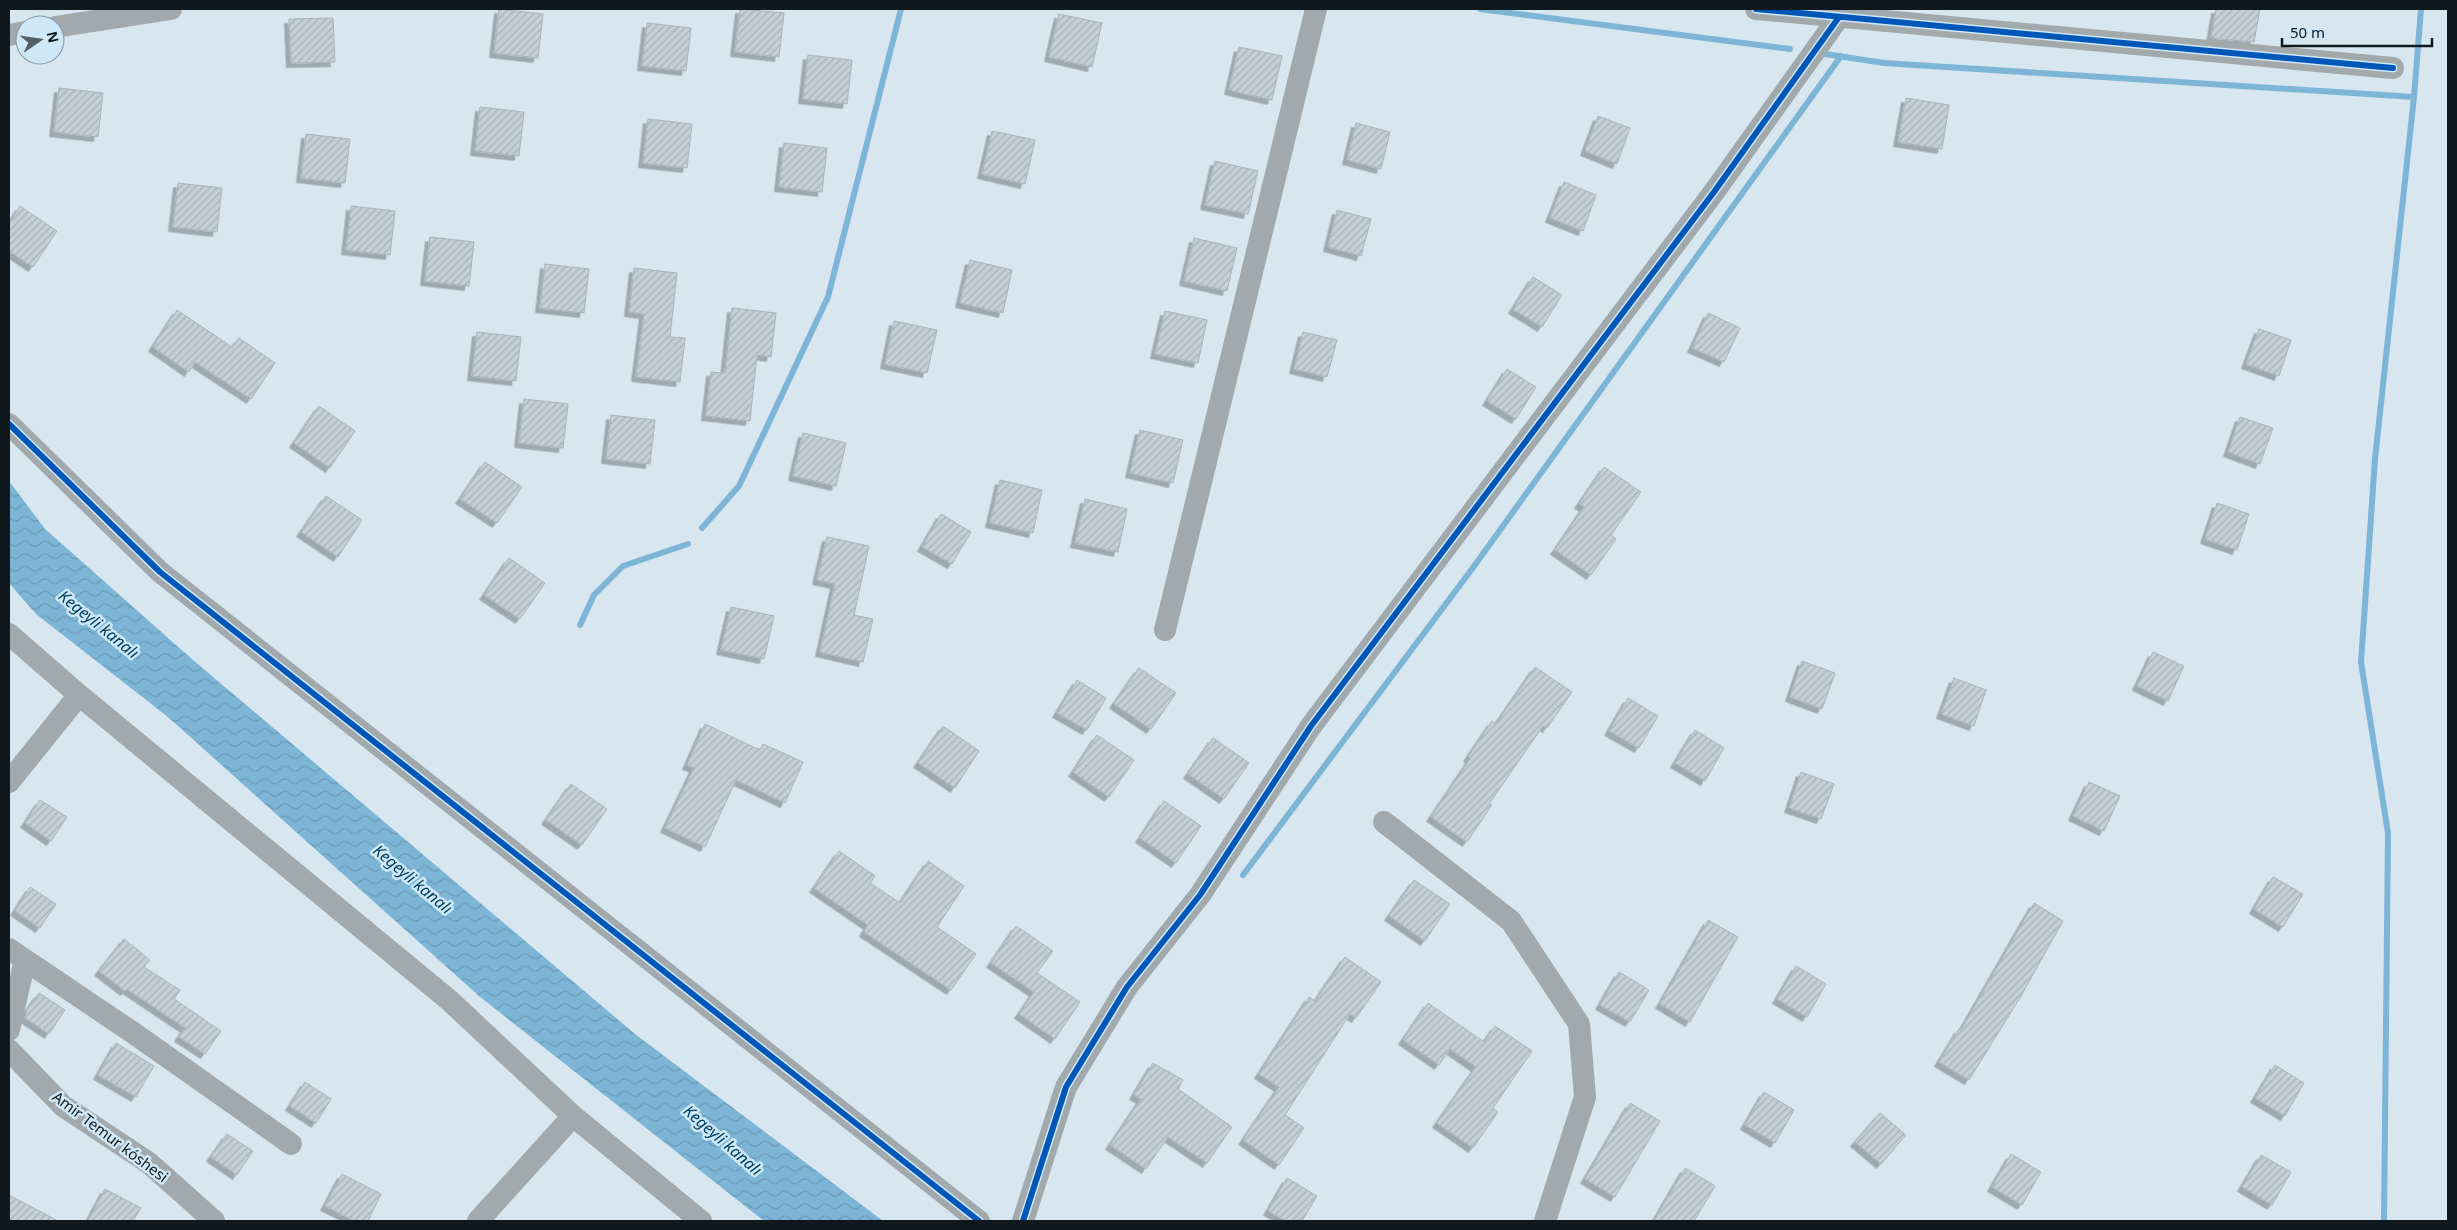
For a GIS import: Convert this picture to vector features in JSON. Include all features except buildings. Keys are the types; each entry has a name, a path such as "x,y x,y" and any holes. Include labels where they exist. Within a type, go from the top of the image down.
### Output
{"street":[{"path":"65,25 172,9"},
{"path":"1165,630 1316,9"},
{"path":"1756,9 2393,68"},
{"path":"1024,1221 1066,1087 1126,988 1200,895 1311,726 1714,192 1839,17"},
{"path":"9,424 160,572 978,1221"},
{"path":"9,634 79,696 449,1000 573,1116 701,1221"},
{"path":"9,782 79,696"},
{"path":"1384,822 1511,921 1579,1024 1585,1098 1545,1221"},
{"path":"9,1030 17,954 291,1144"},
{"name":"Amir Temur kóshesi","path":"9,1050 63,1106 149,1163 214,1221"},
{"path":"478,1221 573,1116"}],"water":[{"name":"Kegeyli kanalı","path":"9,481 45,529 193,660 635,1034 883,1221 764,1221 479,996 168,717 36,614 9,583"}],"waterway":[{"path":"702,528 739,486 828,297 901,9"},
{"path":"1480,9 1790,49"},
{"path":"2384,1221 2388,833 2361,662 2375,459 2414,97 2421,9"},
{"path":"1825,54 1884,63 2414,97"},
{"path":"1243,875 1472,569 1841,56"},
{"path":"580,625 594,595 623,566 688,544"}],"cycle path":[{"path":"1756,9 2393,68"},
{"path":"1023,1221 1066,1087 1127,987 1200,895 1311,726 1714,192 1839,17"},
{"path":"9,424 160,572 979,1221"}]}
